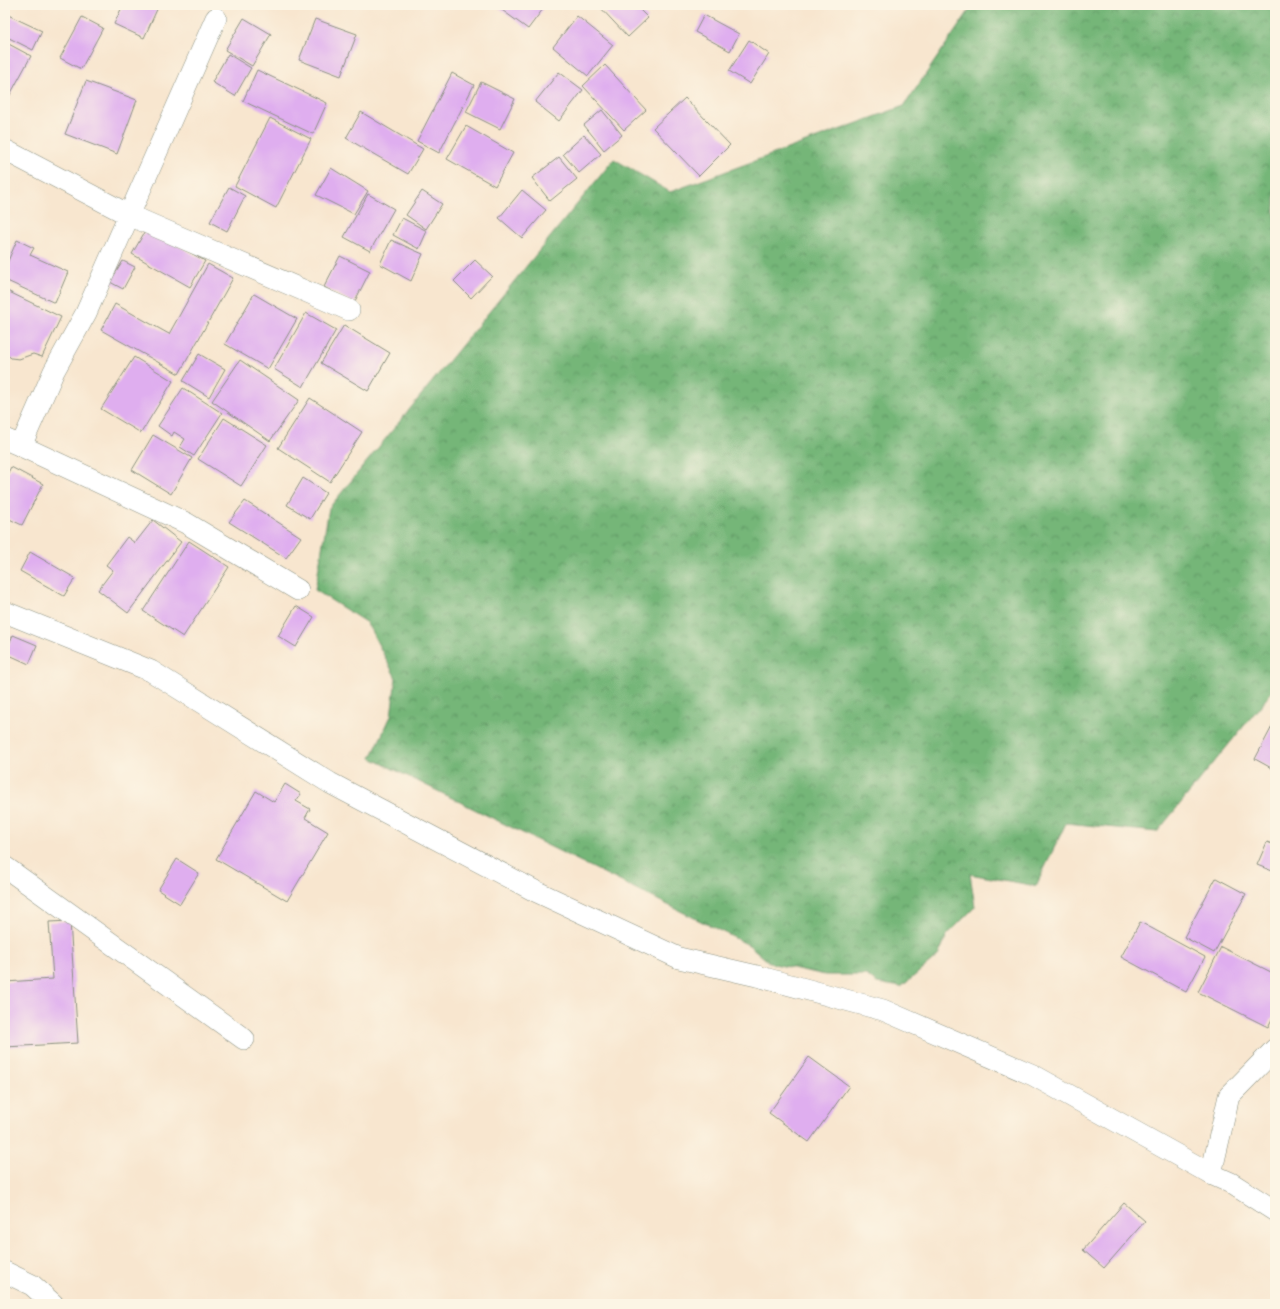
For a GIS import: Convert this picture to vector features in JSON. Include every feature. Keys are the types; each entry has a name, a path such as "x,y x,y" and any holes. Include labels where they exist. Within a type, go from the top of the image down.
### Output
{"street":[{"path":"216,18 86,313 13,443 186,523 298,590"},
{"path":"5,150 129,215 349,310"},
{"path":"5,612 151,671 330,783 533,890 679,958 758,976 883,1010 1033,1075 1211,1174 1231,1183 1275,1211"},
{"path":"5,867 244,1040"},
{"path":"1211,1174 1229,1096 1275,1049"},
{"path":"5,1272 32,1285 53,1304"}],"green space":[{"path":"973,5 1275,5 1275,688 1157,832 1066,823 1036,886 970,874 975,907 947,935 938,956 901,987 877,983 866,975 825,975 770,963 749,945 371,758 391,716 396,678 367,623 315,590 329,508 614,159 670,192 904,106"}],"building":[{"path":"123,5 159,5 144,38 114,24"},
{"path":"495,5 546,5 528,29"},
{"path":"598,5 635,5 648,18 628,37"},
{"path":"6,14 42,31 33,50 5,36"},
{"path":"704,15 739,34 730,51 695,32"},
{"path":"577,16 613,45 588,76 553,47"},
{"path":"82,17 103,28 81,69 60,58"},
{"path":"244,18 271,34 252,66 225,50"},
{"path":"315,19 357,34 341,76 299,60"},
{"path":"749,40 769,54 750,84 729,71"},
{"path":"5,42 31,56 5,104"},
{"path":"228,54 251,68 235,96 212,82"},
{"path":"605,65 646,110 624,130 583,86"},
{"path":"257,70 327,103 313,134 243,101"},
{"path":"559,72 583,90 559,121 535,102"},
{"path":"452,73 474,85 439,153 417,141"},
{"path":"86,81 137,100 117,154 65,134"},
{"path":"481,82 515,99 500,129 466,112"},
{"path":"685,98 730,145 699,176 653,128"},
{"path":"602,110 622,135 604,150 584,125"},
{"path":"361,112 423,149 408,174 346,138"},
{"path":"270,118 311,139 276,208 235,186"},
{"path":"466,126 513,153 495,186 447,159"},
{"path":"584,135 601,154 579,173 563,154"},
{"path":"559,157 577,179 550,201 532,178"},
{"path":"331,168 368,191 354,214 316,195"},
{"path":"229,187 245,196 227,231 210,222"},
{"path":"522,190 546,210 522,238 499,218"},
{"path":"422,191 442,204 426,229 406,215"},
{"path":"368,194 394,209 370,251 344,237"},
{"path":"402,218 427,231 419,249 393,235"},
{"path":"147,228 205,261 190,287 132,254"},
{"path":"17,240 34,248 30,255 68,272 55,303 5,280 5,268"},
{"path":"391,240 423,254 411,281 380,264"},
{"path":"340,256 370,271 354,303 324,287"},
{"path":"475,260 492,276 471,298 454,281"},
{"path":"123,261 135,267 123,289 110,282"},
{"path":"208,264 233,278 179,374 101,330 115,304 169,334"},
{"path":"5,290 61,317 42,357 33,354 19,359 11,358 5,353"},
{"path":"254,294 297,319 268,369 225,344"},
{"path":"306,313 336,330 303,387 274,369"},
{"path":"344,325 390,353 368,391 321,363"},
{"path":"199,354 225,369 209,397 183,381"},
{"path":"134,357 173,381 141,433 101,409"},
{"path":"240,360 299,400 270,441 212,401"},
{"path":"183,388 222,413 194,456 180,447 185,439 174,432 172,436 158,426"},
{"path":"310,398 362,432 330,482 278,448"},
{"path":"224,418 267,445 241,486 198,459"},
{"path":"153,435 192,458 171,494 132,470"},
{"path":"11,467 43,484 22,525 5,517 5,478"},
{"path":"303,478 326,493 310,519 287,505"},
{"path":"245,501 301,537 286,558 229,522"},
{"path":"153,520 181,542 128,613 98,590 113,570 106,565 127,537 135,543"},
{"path":"189,541 229,567 183,637 143,611"},
{"path":"30,552 75,578 64,596 20,571"},
{"path":"296,606 314,617 296,647 278,636"},
{"path":"13,635 37,645 29,664 5,653"},
{"path":"1275,721 1275,770 1255,759"},
{"path":"285,784 301,794 296,801 310,809 305,818 328,832 287,901 216,859 256,791 274,802"},
{"path":"1267,842 1275,845 1275,872 1257,865"},
{"path":"177,859 199,873 180,904 158,890"},
{"path":"1216,878 1246,894 1214,953 1184,937"},
{"path":"70,921 78,1043 5,1047 5,982 53,979 49,922"},
{"path":"1140,922 1205,957 1186,992 1121,957"},
{"path":"1221,947 1275,974 1275,1013 1268,1027 1198,992"},
{"path":"809,1057 849,1086 809,1142 769,1113"},
{"path":"1124,1203 1145,1221 1104,1268 1083,1250"}]}
